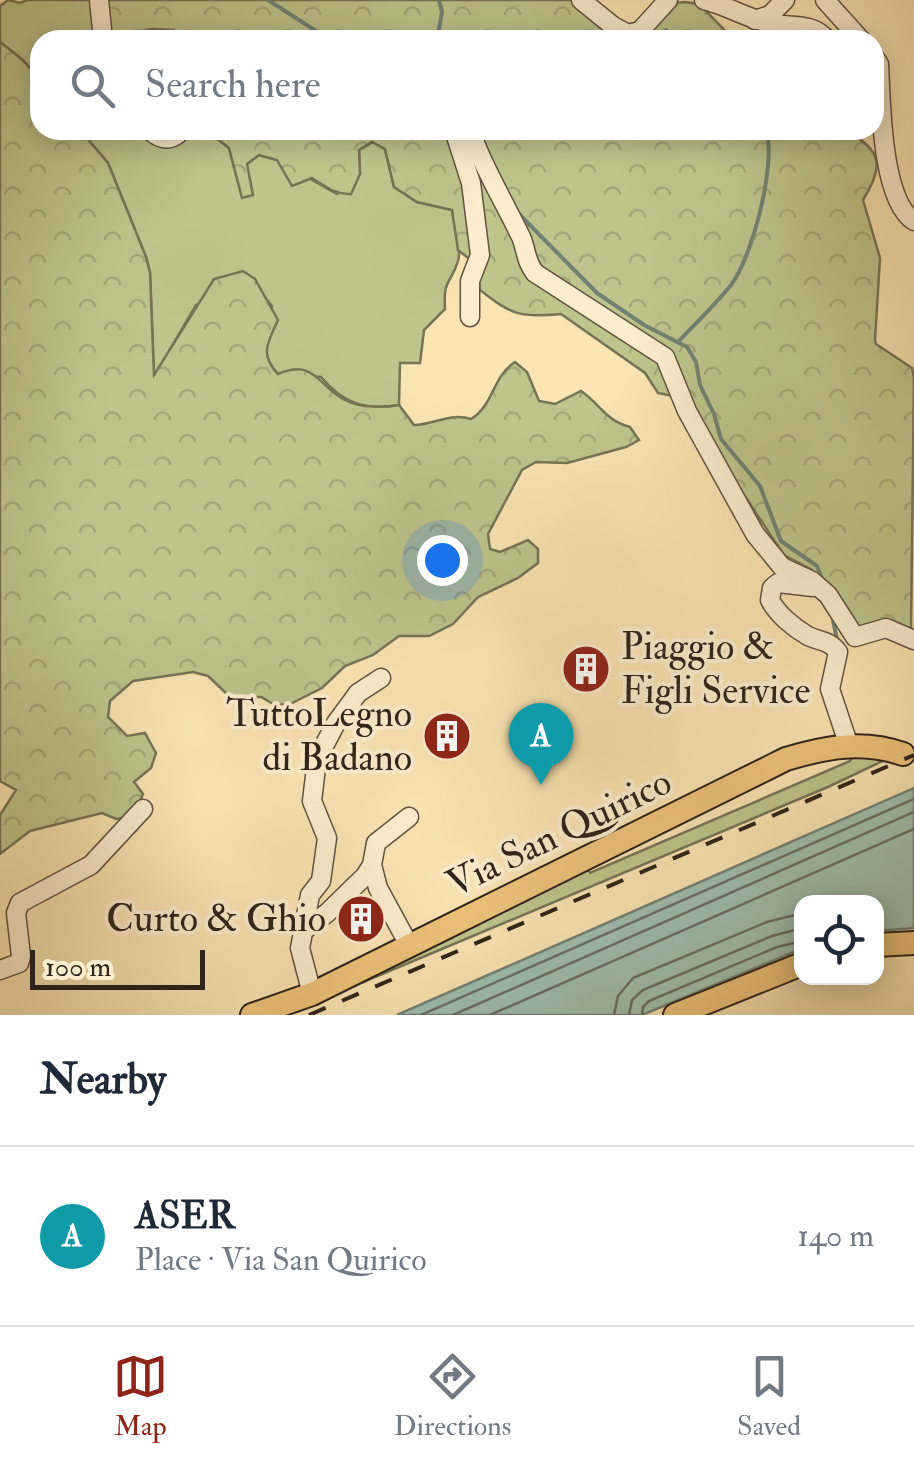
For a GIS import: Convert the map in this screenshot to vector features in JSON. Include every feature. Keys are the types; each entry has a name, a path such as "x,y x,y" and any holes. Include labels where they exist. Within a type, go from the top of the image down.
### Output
{"main road":[{"name":"Via San Quirico","path":"252,1015 312,994 769,766 802,754 848,746 875,746 903,754"},
{"path":"884,945 914,943"},
{"path":"675,1015 794,967"}],"street":[{"path":"99,0 101,30"},
{"path":"581,0 622,30"},
{"path":"640,30 668,0"},
{"path":"704,0 725,5 754,20 816,30"},
{"path":"754,20 770,15 785,0"},
{"path":"825,0 852,30"},
{"path":"884,133 896,200 905,216 914,222"},
{"path":"457,140 471,182 480,256 470,281 470,317"},
{"path":"473,140 524,243 525,261 534,273 665,356 687,411 755,534 782,568 812,581 828,595 855,637 886,628 914,640"},
{"path":"818,588 778,583 772,588 770,600 791,624 811,638 828,642 838,652 830,690 848,746"},
{"path":"312,994 300,948 310,895 321,881 328,838 312,801 317,760 336,723 358,694 381,678"},
{"path":"0,970 18,963 21,956 16,912 20,903 91,866 144,809"},
{"path":"409,817 376,844 372,865 378,888 410,945"},
{"path":"302,931 327,914 372,865"},
{"path":"324,866 354,886"}],"green space":[{"path":"8,0 95,0 97,30 30,30 30,69 0,42 0,6"},
{"path":"105,0 571,0 606,30 151,29 110,30"},
{"path":"674,3 699,4 724,30 653,30"},
{"path":"0,42 30,69 30,140 88,140 108,163 150,273 154,375 214,279 243,271 255,279 278,320 267,354 278,374 300,369 309,372 357,405 399,405 414,425 456,417 471,419 515,362 527,372 539,401 555,404 581,391 609,416 630,427 639,440 567,463 536,462 522,470 488,534 490,549 500,552 528,540 538,549 538,563 518,578 478,597 453,624 429,636 399,636 373,655 345,666 322,688 290,704 275,705 261,697 230,697 208,676 193,672 133,681 110,701 108,717 127,736 145,733 156,753 151,768 134,782 143,794 124,818 102,813 30,831 0,854 0,815 16,790 0,781"},
{"path":"88,140 153,140 163,145 174,140 219,140 229,148 242,197 247,164 259,155 277,160 337,194 360,174 359,150 373,142 385,149 394,187 417,202 452,210 459,249 458,261 446,286 445,309 424,330 420,363 400,363 399,405 365,406 346,399 321,377 278,374 266,350 272,306 255,279 196,305 154,377 150,273 108,163"},
{"path":"219,140 861,140 873,152 877,168 863,200 880,258 875,340 912,368 914,378 911,630 853,628 812,570 784,555 687,399 658,393 645,373 561,314 517,313 480,290 476,264 458,250 452,210 417,202 394,187 385,149 372,142 359,150 360,174 351,194 335,191 312,178 292,186 277,160 259,155 247,164 253,195 242,198 229,148"},
{"path":"852,757 889,758 330,996 586,866 590,873"}],"water":[{"path":"914,788 914,928 884,930 884,895 794,895 794,952 642,1015 397,1015"}],"waterway":[{"path":"268,0 314,30"},
{"path":"439,0 442,12 439,30"},
{"path":"678,342 739,272 761,210 768,140"},
{"path":"519,214 597,293 644,325 687,347 696,362 700,385 721,439 760,486 781,541 817,566 823,581"},
{"path":"832,615 837,640"}],"railway":[{"path":"309,1015 914,755"}],"place":[{"name":"Piaggio & Figli Service","path":"586,669"},
{"name":"TuttoLegno di Badano","path":"447,736"},
{"name":"ASER","path":"541,785"},
{"name":"Curto & Ghio","path":"361,919"}]}
